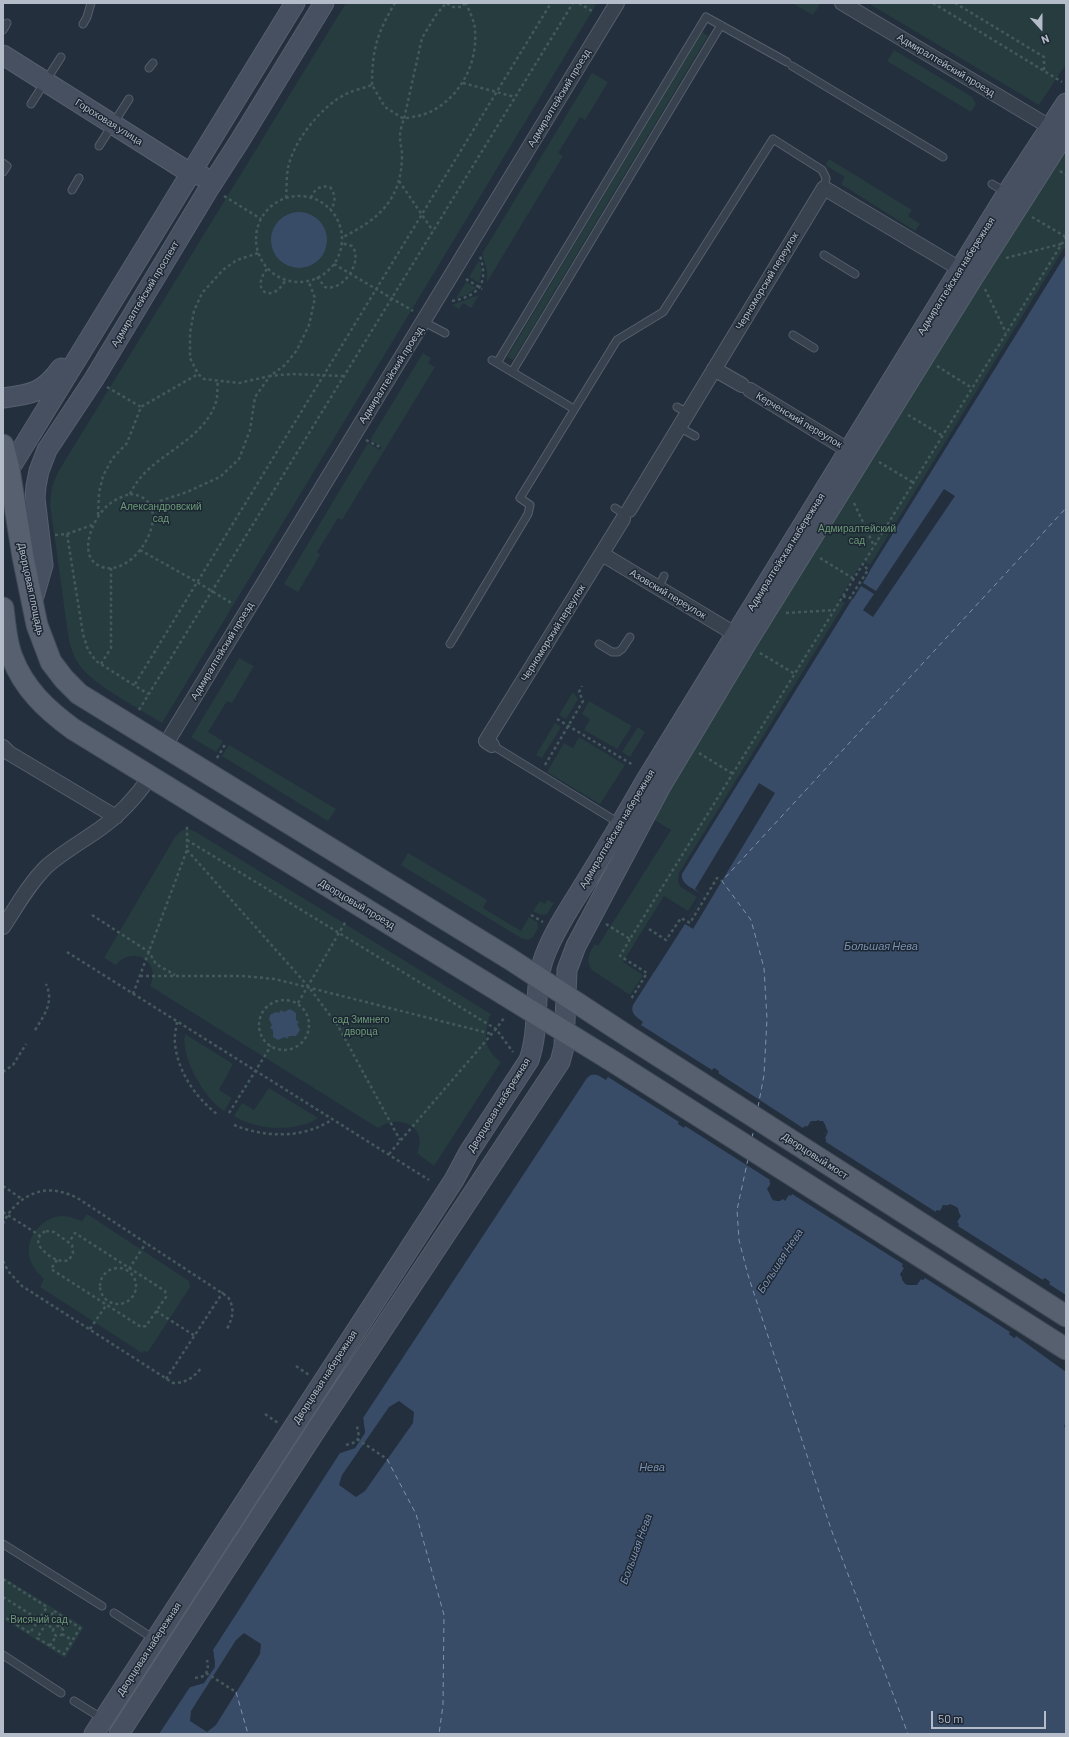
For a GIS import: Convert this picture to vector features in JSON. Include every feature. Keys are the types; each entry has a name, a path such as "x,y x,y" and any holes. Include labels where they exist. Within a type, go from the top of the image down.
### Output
{"main road":[{"path":"6,474 295,3"},
{"name":"Адмиралтейский проспект","path":"32,603 43,565 35,498 37,479 47,450 94,379 324,3"},
{"name":"Гороховая улица","path":"3,55 190,173 205,176 219,173"},
{"name":"Адмиралтейская набережная","path":"564,1031 567,970 576,946 661,786 1058,130 1066,103"},
{"name":"Адмиралтейская набережная","path":"537,1014 539,978 544,956 555,932 735,634 960,269 999,189 1058,130"},
{"path":"3,398 28,394 46,386 66,362 78,357"},
{"name":"Дворцовая площадь","path":"3,445 6,474 32,603 37,625 47,652 64,679 88,700 164,747"},
{"path":"3,608 12,656 20,674 31,692 43,706 73,729 150,777"},
{"path":"164,747 565,994"},
{"name":"Дворцовый проезд","path":"150,777 564,1031"},
{"name":"Дворцовый мост","path":"565,994 628,1037 1066,1316"},
{"name":"Дворцовая набережная","path":"99,1727 529,1060 534,1045 537,1014"},
{"path":"564,1031 1066,1349"},
{"path":"120,1734 320,1424 560,1062 564,1047 564,1031"}],"street":[{"name":"Адмиралтейский проезд","path":"164,747 419,317 617,3"},
{"name":"Адмиралтейский проезд","path":"842,3 1058,130"},
{"name":"Черноморский переулок","path":"492,745 486,741 564,623 624,513 679,427 682,410 714,369 753,311 798,239 824,188"},
{"path":"824,188 960,269"},
{"name":"Керченский переулок","path":"714,369 848,450"},
{"name":"Азовский переулок","path":"602,554 661,582 735,634"},
{"path":"3,747 9,753 116,817"},
{"path":"3,927 28,887 46,868 64,852 116,817 129,805 150,777"}],"lane":[{"path":"83,24 87,17 91,3"},
{"path":"574,409 495,362 706,17 789,64 943,158"},
{"path":"3,30 7,23"},
{"path":"512,372 721,25"},
{"path":"31,104 61,57"},
{"path":"99,146 128,100"},
{"path":"450,644 528,514 530,505 520,498 617,340 663,312 773,140 822,170 826,178 824,188"},
{"path":"3,163 7,166 3,172"},
{"path":"72,190 79,178"},
{"path":"824,255 855,274"},
{"path":"419,317 445,334"},
{"path":"793,335 814,348"},
{"path":"679,427 695,436"},
{"path":"599,644 612,652 618,652 622,649 630,637"},
{"path":"492,745 621,824"},
{"path":"3,1544 102,1606"},
{"path":"114,1613 154,1640"},
{"path":"3,1655 61,1693"},
{"path":"74,1701 99,1727"}],"path":[{"path":"341,238 375,218 390,202 399,180 402,156 400,136 404,119 422,38 436,15 446,3 453,7 462,7 466,3 474,23 475,46 470,69 463,83 446,102 422,115 404,119 385,107 372,85 372,64 375,43 385,19 395,3"},
{"path":"135,684 551,3"},
{"path":"139,708 573,3"},
{"path":"579,3 592,11"},
{"path":"933,3 1062,82"},
{"path":"954,3 1044,57 1044,71"},
{"path":"463,83 515,97"},
{"path":"286,198 289,164 298,144 310,126 326,107 346,94 372,85"},
{"path":"1058,170 1066,175"},
{"path":"399,180 421,216 433,231"},
{"path":"311,198 317,189 330,187 335,196 335,202 330,210"},
{"path":"223,195 261,219"},
{"path":"302,196 320,202 330,210 339,226 341,238 340,251 334,264 324,274 308,280 292,282 285,281 267,269 258,253 257,232 261,219 269,208 286,198 302,196"},
{"path":"631,1000 647,973 620,956 1066,237 1030,216"},
{"path":"317,277 325,287 332,288 340,285 349,273 356,260 356,252 352,246 341,244"},
{"path":"1003,258 1062,244"},
{"path":"449,302 474,294 481,288 484,279 484,271 479,252"},
{"path":"258,253 237,260 223,270 202,293 194,312 190,333 190,358 198,374 204,379 240,383 270,376 292,374 344,376"},
{"path":"334,264 392,298 419,317"},
{"path":"267,269 261,276 260,282 262,290 266,293 272,294 276,292 285,281"},
{"path":"464,278 481,288"},
{"path":"152,510 160,501 187,492 220,476 239,459 250,430 255,397 270,376 285,365 297,350 309,324 315,298 308,280"},
{"path":"984,289 1006,334"},
{"path":"937,366 972,388"},
{"path":"98,515 99,493 103,476 112,459 127,443 141,407 198,374"},
{"path":"130,494 136,482 146,471 189,438 207,421 217,401 218,380"},
{"path":"106,386 141,407"},
{"path":"908,414 943,436"},
{"path":"366,440 380,448"},
{"path":"879,462 914,482"},
{"path":"130,494 138,495 144,498 149,503 152,510 152,528 148,538 140,550 128,561 112,568 104,568 97,565 89,552 88,544 93,525 98,515 113,501 130,494"},
{"path":"854,503 874,546"},
{"path":"51,536 67,534 93,525"},
{"path":"67,534 83,634 88,650 96,661 135,684 148,694"},
{"path":"140,550 198,582 233,604"},
{"path":"820,558 854,579"},
{"path":"843,596 850,598 868,570 863,564"},
{"path":"102,664 111,648 112,568"},
{"path":"786,613 834,610"},
{"path":"760,654 795,674"},
{"path":"539,774 583,701 579,692 582,686"},
{"path":"557,719 633,765"},
{"path":"217,758 226,743"},
{"path":"698,752 733,774"},
{"path":"133,994 187,850 187,826"},
{"path":"187,840 496,1029 513,1052"},
{"path":"187,850 308,986 338,1026 400,1140"},
{"path":"649,929 666,940 681,918 690,923 717,878 722,881"},
{"path":"531,914 546,923"},
{"path":"92,915 149,952 156,964 163,969 178,976"},
{"path":"298,1003 346,921"},
{"path":"610,927 630,939"},
{"path":"67,952 429,1180"},
{"path":"140,976 243,976 275,979 308,986 492,1034"},
{"path":"35,1030 48,1008 50,992 46,984"},
{"path":"283,1000 298,1003 308,1015 310,1023 306,1038 294,1048 278,1049 271,1046 261,1034 260,1018 263,1011 268,1005 275,1001 283,1000"},
{"path":"389,1154 504,1018"},
{"path":"177,1022 175,1042 180,1064 194,1092 202,1102 217,1114"},
{"path":"3,1072 13,1065 26,1044"},
{"path":"229,1114 271,1046"},
{"path":"234,1125 258,1132 285,1134 314,1129 333,1120"},
{"path":"3,1186 22,1199"},
{"path":"3,1224 7,1214 22,1199 40,1192 60,1191 78,1199 223,1292 232,1304 233,1311 232,1320 228,1329"},
{"path":"3,1212 40,1235"},
{"path":"46,1231 50,1231 69,1242 73,1249 72,1257 65,1261 57,1260 40,1247 38,1239 40,1235 46,1231"},
{"path":"57,1260 51,1269 107,1303 141,1327 146,1326 166,1297 165,1291 129,1270 75,1233 69,1242"},
{"path":"129,1270 146,1243"},
{"path":"3,1261 8,1271 22,1286 173,1383 181,1383 190,1379 202,1367"},
{"path":"114,1269 129,1270 136,1283 136,1290 133,1296 122,1304 107,1303 100,1290 100,1283 103,1277 114,1269"},
{"path":"166,1379 223,1292"},
{"path":"90,1330 107,1303"},
{"path":"156,1311 194,1336"},
{"path":"296,1366 310,1375"},
{"path":"265,1414 278,1423"},
{"path":"346,1445 356,1442 359,1437 358,1426"},
{"path":"357,1439 387,1459"},
{"path":"3,1579 47,1606 30,1633 3,1616"},
{"path":"3,1597 54,1629"},
{"path":"54,1611 80,1628 64,1654 37,1638 46,1624 54,1611"},
{"path":"62,1634 63,1630 61,1627 66,1619"},
{"path":"54,1629 57,1626 61,1627"},
{"path":"54,1629 53,1633 56,1636"},
{"path":"50,1646 56,1636 62,1634"},
{"path":"62,1634 72,1640"},
{"path":"195,1678 204,1676 208,1670 207,1660"},
{"path":"206,1673 236,1692"}],"green space":[{"name":"Александровский сад","path":"346,3 597,3 162,723 118,697 96,681 80,666 74,655 68,634 50,504 52,487 58,472"},
{"path":"792,3 818,3 820,4 813,15"},
{"path":"868,3 1066,3 1066,64 1039,105"},
{"path":"702,32 708,36 513,360 507,357"},
{"path":"894,50 972,97 976,104 971,112 887,61"},
{"path":"592,73 608,82 585,120 580,117 558,153 563,156 487,282 487,271 482,254"},
{"name":"Адмиралтейский сад","path":"1066,147 1066,245 870,565 863,561 839,599 845,603 679,873 678,882 681,887 697,897 688,911 664,896 623,962 643,975 630,995 592,970 588,960 595,944 598,946 671,830 653,819 652,813"},
{"path":"829,159 912,210 908,216 920,224 915,231 841,184 845,177 825,165"},
{"path":"479,260 482,271 479,283 469,277"},
{"path":"466,282 476,288 467,295 456,298"},
{"path":"479,295 471,308 463,303 459,309 452,305"},
{"path":"423,353 431,358 428,363 435,367 342,520 338,518 317,552 320,555 298,592 284,584 368,443 380,450 382,447 370,440"},
{"path":"239,658 254,666 232,703 227,701 208,732 223,741 216,752 192,738 192,736"},
{"path":"573,692 578,699 566,719 559,715"},
{"path":"589,701 632,726 617,749 584,730 590,719 582,714"},
{"path":"555,723 561,727 542,758 536,755"},
{"path":"638,727 645,732 630,757 622,752"},
{"path":"579,737 625,765 600,804 547,772 564,743 573,748"},
{"path":"229,745 336,809 328,821 222,756"},
{"name":"сад Зимнего дворца","path":"187,829 196,832 491,1014 488,1019 486,1033 487,1044 492,1053 501,1062 434,1166 417,1153 420,1144 419,1136 410,1125 403,1122 395,1122 378,1128 150,986 153,977 152,970 149,963 144,959 137,956 130,956 123,959 116,965 104,958 175,837 181,831"},
{"path":"408,853 487,900 483,908 521,931 529,917 537,922 538,928 533,937 528,940 521,938 401,865"},
{"path":"547,900 554,903 547,914 541,915 533,911 540,901 545,904"},
{"path":"185,1034 233,1064 219,1090 232,1098 224,1111 209,1097 196,1077 186,1054 184,1043"},
{"path":"269,1088 318,1118 309,1123 298,1126 276,1128 253,1124 234,1116 242,1103 254,1110"},
{"path":"87,1214 189,1281 190,1287 148,1352 143,1351 142,1353 40,1287 44,1279 30,1259 30,1242 34,1234 39,1227 53,1218 61,1216 82,1221"},
{"name":"Висячий сад","path":"3,1577 84,1627 65,1658 3,1619"}],"water":[{"path":"299,212 310,214 319,220 325,229 327,240 325,251 319,260 310,266 299,268 288,266 279,260 273,251 271,240 273,229 279,220 288,214"},
{"path":"1066,254 1066,1422 1064,1426 1066,1429 1066,1734 159,1734 190,1687 204,1683 215,1663 213,1650 340,1453 355,1448 365,1433 363,1418 587,1078 594,1075 606,1080 643,1022 633,1013 633,1005 703,895 683,881 682,874","holes":["714,1068 719,1072 685,1126 678,1124","818,1120 825,1124 826,1131 824,1138 826,1140 791,1195 789,1194 780,1201 773,1200 770,1195 770,1180 805,1126 807,1127","950,1204 958,1208 959,1213 957,1223 959,1224 923,1280 921,1279 914,1285 907,1285 902,1280 904,1268 902,1266 937,1210 940,1211","1044,1278 1050,1282 1014,1338 1009,1334"]},
{"path":"290,1009 296,1013 296,1020 299,1022 297,1024 300,1030 296,1036 289,1036 287,1039 285,1037 278,1040 273,1037 273,1030 270,1028 272,1025 269,1019 270,1015 276,1012 279,1013 281,1010 284,1012"}],"pier":[{"path":"944,489 955,496 873,617 863,610 874,594 861,586 853,599 851,598 868,570 870,571 863,583 876,591"},
{"path":"759,783 775,793 693,929 685,924 654,972 652,971 703,895 695,889"},
{"path":"641,1025 712,1070 714,1068 719,1071 718,1073 803,1128 805,1126 807,1127 811,1121 823,1121 828,1132 825,1138 826,1142 936,1212 937,1210 940,1211 943,1205 955,1206 961,1216 957,1222 959,1224 958,1226 1043,1280 1045,1278 1050,1282 1049,1284 1066,1295 1066,1372 1016,1336 1015,1338 1009,1334 1010,1332 925,1278 923,1280 921,1279 917,1285 905,1284 900,1274 904,1268 902,1266 903,1264 792,1194 791,1196 789,1195 785,1201 783,1199 778,1201 773,1200 767,1189 771,1183 769,1182 770,1180 685,1126 684,1128 678,1124 679,1122 608,1077","holes":["714,1071 717,1072 683,1125 681,1123","818,1122 822,1123 826,1133 822,1138 824,1140 790,1193 787,1193 784,1198 775,1199 771,1194 770,1189 773,1183 772,1181 805,1129 808,1129 811,1124","950,1206 957,1210 958,1217 955,1222 956,1224 923,1277 920,1277 917,1282 910,1284 906,1283 903,1273 906,1268 904,1266 938,1213 941,1213 944,1208","1045,1281 1048,1282 1014,1335 1012,1334"]},
{"path":"399,1401 414,1412 413,1423 365,1491 356,1497 339,1485 342,1475 389,1407"},
{"path":"363,1418 365,1432 355,1448 340,1453 343,1449 353,1446 363,1432 361,1421"},
{"path":"244,1633 261,1644 260,1654 216,1725 207,1732 190,1721 191,1711 236,1640"},
{"path":"213,1650 215,1667 204,1683 190,1687 187,1691 191,1685 203,1681 213,1667 211,1655"}],"ferry route":[{"path":"758,1107 764,1075 767,1019 764,968 751,920 722,881 1066,508"},
{"path":"752,1138 754,1128"},
{"path":"748,1159 737,1210 739,1240 748,1275 831,1529 908,1734"},
{"path":"387,1459 416,1514 444,1615 443,1705 439,1734"},
{"path":"236,1692 248,1734"}],"water label":[{"name":"Большая Нева","path":"881,946"},
{"name":"Большая Нева","path":"780,1261"},
{"name":"Нева","path":"652,1467"},
{"name":"Большая Нева","path":"636,1549"}]}
